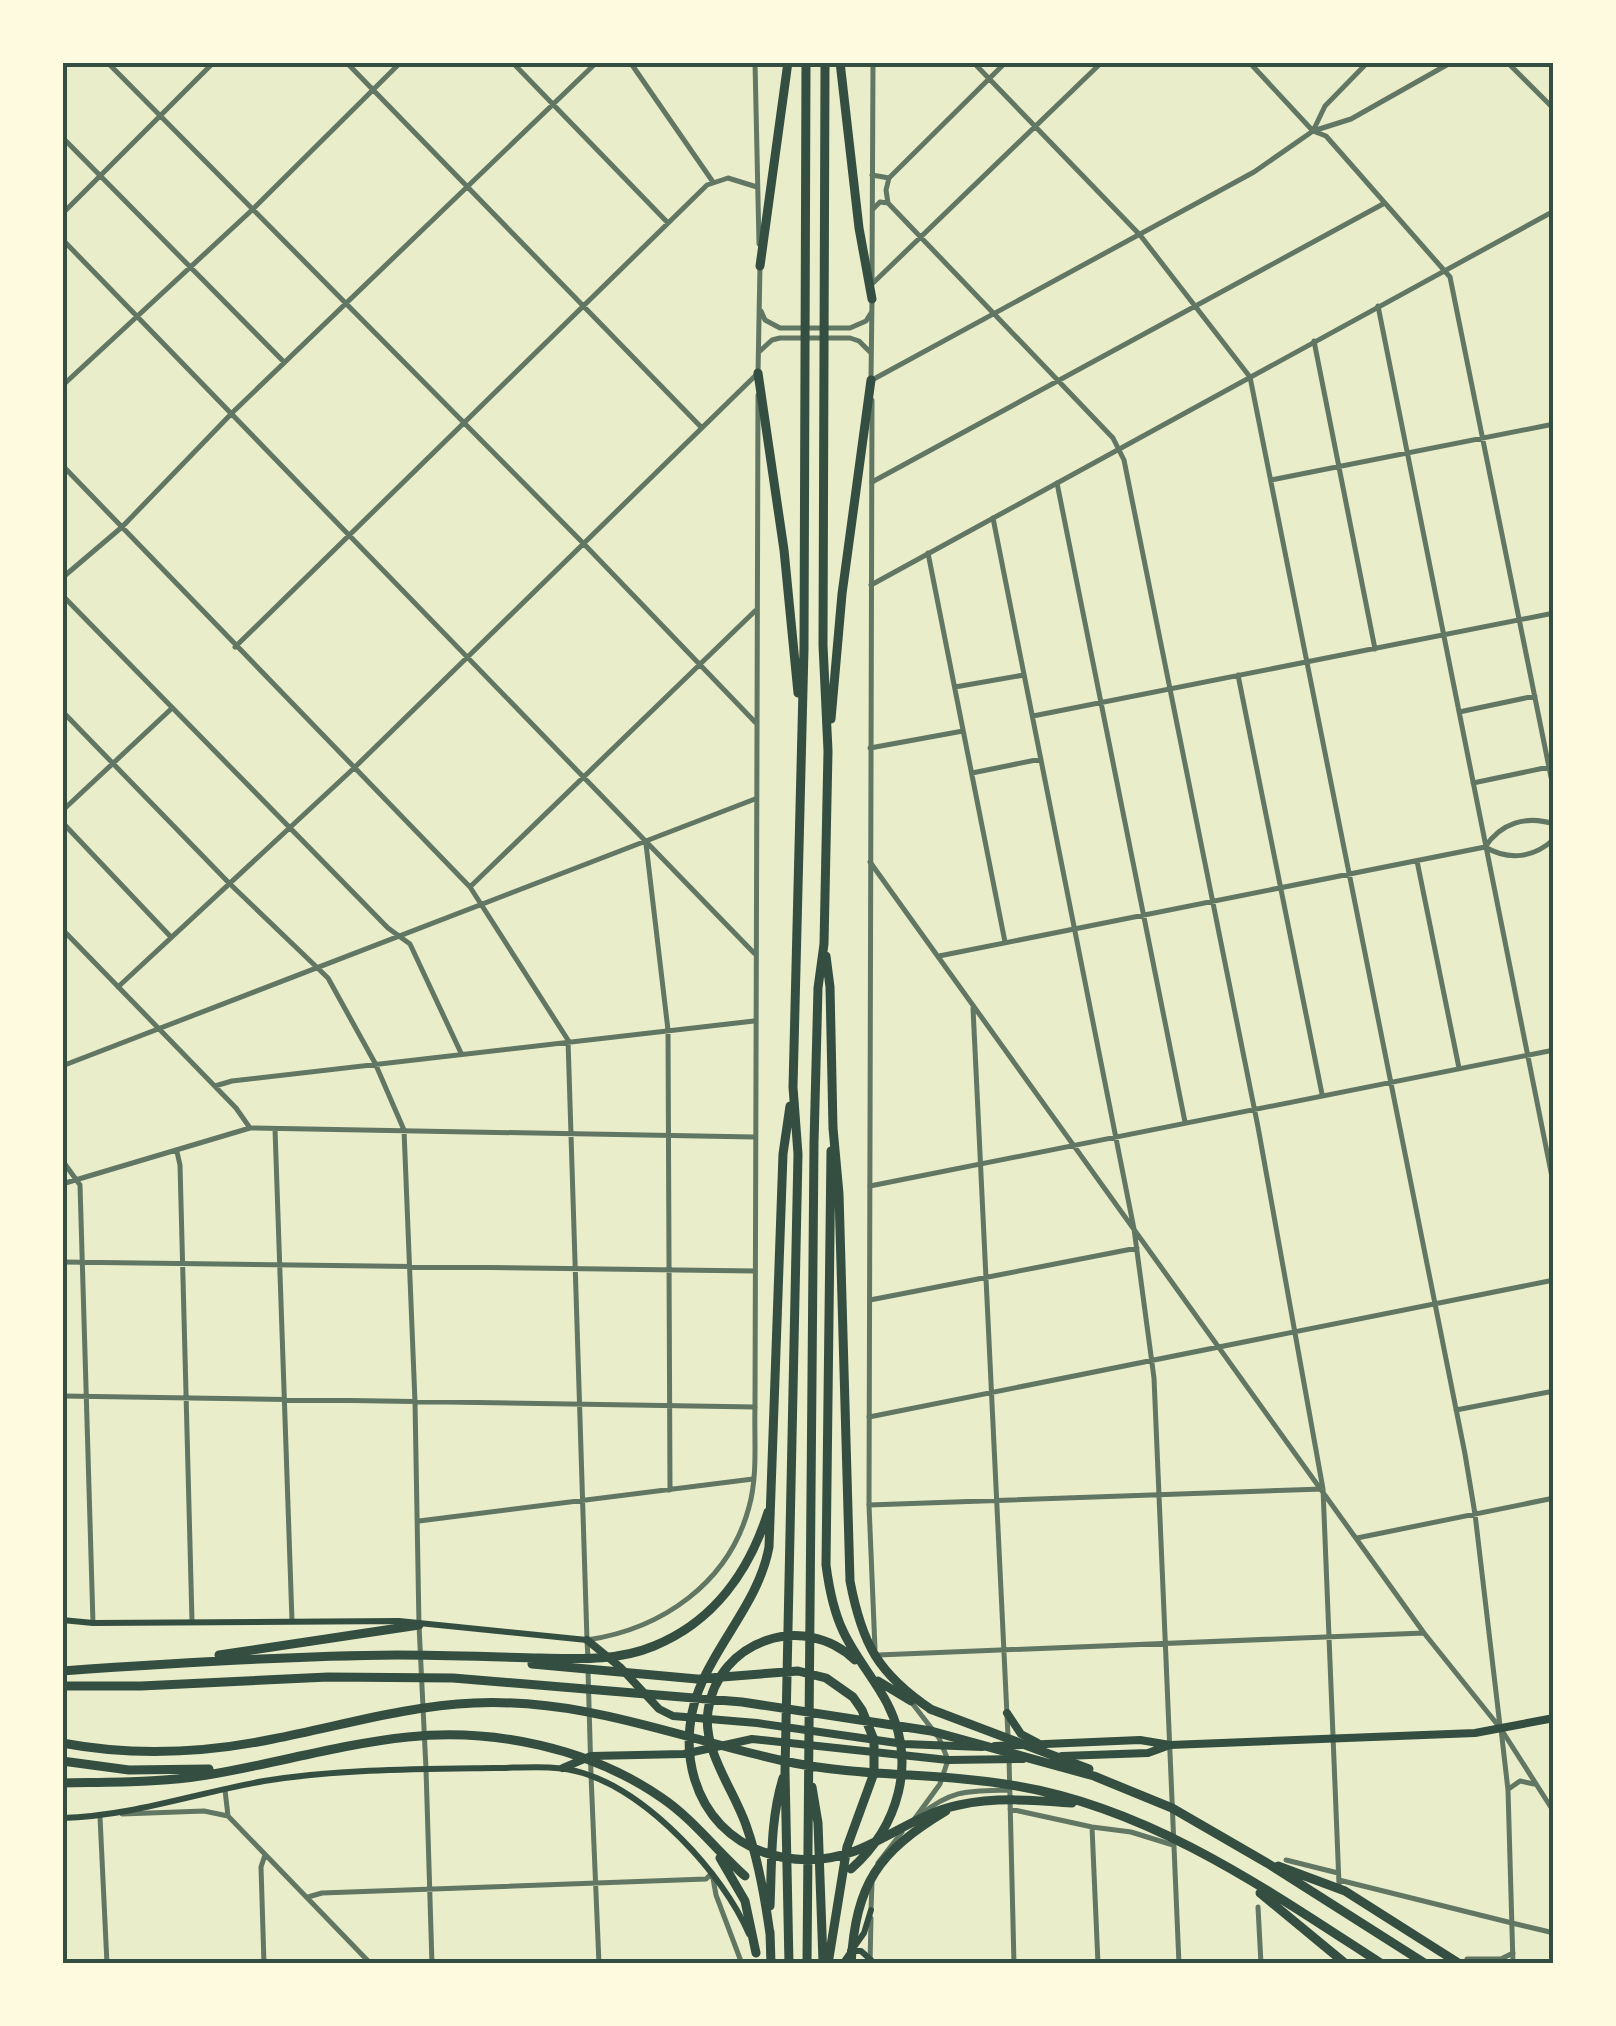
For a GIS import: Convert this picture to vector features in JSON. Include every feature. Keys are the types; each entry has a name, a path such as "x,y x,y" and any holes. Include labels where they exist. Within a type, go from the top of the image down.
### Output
{"highway":[{"path":"760,266 788,62"},
{"path":"789,1964 787,1690 797,1208 794,1087 802,742 806,62"},
{"path":"807,1964 814,1143 828,751 823,645 825,62"},
{"path":"840,62 859,228 872,299"},
{"path":"758,373 786,569 802,742"},
{"path":"828,751 844,576 872,380"},
{"path":"824,944 830,988 833,1128 840,1212 850,1581 864,1639 895,1682 932,1710"},
{"path":"794,1087 781,1189 770,1547 761,1578 692,1710 692,1771 702,1798 716,1819 751,1847 788,1859 836,1857 934,1811 957,1805 1018,1799 1090,1804"},
{"path":"833,1128 829,1172 826,1564 835,1612 844,1634 888,1704 902,1752 897,1800 880,1840 851,1870"},
{"path":"62,1670 262,1658 402,1655 603,1659 640,1652 674,1637 712,1608 743,1571 773,1495"},
{"path":"145,1665 419,1624"},
{"path":"770,1934 751,1840 713,1749 707,1714 722,1676 745,1650 760,1641 790,1634 825,1640 896,1693 932,1710 1061,1757 1147,1797 1267,1863 1426,1964"},
{"path":"492,1658 696,1679 782,1671 813,1674 840,1686 862,1710 870,1727 875,1756 844,1860 826,1964"},
{"path":"62,1686 453,1678 656,1693 806,1710 974,1741 1094,1776 1147,1797"},
{"path":"62,1742 150,1751 268,1740 432,1706 523,1703 627,1718 788,1767 1002,1783 1090,1804 1178,1840 1382,1964"},
{"path":"62,1783 169,1780 409,1737 463,1735 543,1746 619,1774 665,1799 745,1876"},
{"path":"62,1761 129,1770 245,1767"},
{"path":"770,1964 772,1843 777,1798 788,1767"},
{"path":"809,1772 818,1824 826,1964"},
{"path":"850,1964 857,1908 880,1860 904,1838 957,1805"},
{"path":"710,1843 745,1901 757,1958"},
{"path":"1267,1863 1336,1886 1464,1961"},
{"path":"1236,1872 1346,1964"}],"main road":[{"path":"62,1620 398,1621 587,1640 620,1667 659,1709 684,1717 945,1748 1453,1734 1500,1730 1554,1718"},
{"path":"1006,1714 1021,1734 1038,1743"},
{"path":"562,1768 591,1756 684,1754 759,1738 948,1760 1148,1752 1170,1744"},
{"path":"62,1818 120,1814 225,1789 306,1776 426,1769 562,1768 591,1776 637,1802 687,1844 738,1910 757,1958"},
{"path":"842,1964 864,1934 871,1910"},
{"path":"848,1951 862,1951 870,1962"}],"street":[{"path":"107,62 755,722"},
{"path":"62,214 214,62"},
{"path":"346,62 701,427"},
{"path":"62,386 252,210 401,62"},
{"path":"512,62 668,223"},
{"path":"62,578 122,527 232,412 597,62"},
{"path":"630,62 713,182"},
{"path":"587,1640 646,1625 697,1592 734,1544 750,1506 753,1479 760,266 756,62"},
{"path":"870,1962 874,1872 881,1857 914,1820 946,1774 948,1760 945,1748 878,1655 872,1636 869,1417 873,62"},
{"path":"973,62 1140,236 1250,377 1475,1514 1508,1790 1513,1964"},
{"path":"1006,62 889,178 888,203 1119,447 1254,1108 1323,1488 1339,1879"},
{"path":"872,284 1102,62"},
{"path":"1249,62 1313,131 1326,136 1383,204 1447,270 1554,792"},
{"path":"1313,131 1325,106 1368,62"},
{"path":"872,380 1254,172 1313,131 1352,119 1452,62"},
{"path":"1508,62 1554,110"},
{"path":"62,137 284,362"},
{"path":"872,175 889,178"},
{"path":"235,647 713,182 737,179 757,187"},
{"path":"872,209 880,202 888,203"},
{"path":"872,482 1383,204"},
{"path":"871,585 1554,212"},
{"path":"62,239 754,953"},
{"path":"1378,306 1554,1188"},
{"path":"759,309 765,320 780,328 850,328 872,312"},
{"path":"758,354 772,340 780,338 850,338 866,346 871,354"},
{"path":"1314,340 1375,649"},
{"path":"118,987 353,768 758,373"},
{"path":"1271,480 1554,424"},
{"path":"62,465 470,887 568,1040 599,1964"},
{"path":"1057,481 1185,1122"},
{"path":"993,516 1134,1229 1152,1361 1179,1964"},
{"path":"928,553 1005,943"},
{"path":"62,595 388,928 410,944 461,1053"},
{"path":"470,887 756,611"},
{"path":"1032,716 1554,612"},
{"path":"955,688 1024,674"},
{"path":"1238,675 1322,1094"},
{"path":"1459,712 1535,696"},
{"path":"62,810 171,710"},
{"path":"62,711 229,883 328,978 375,1063 404,1130 432,1964"},
{"path":"870,748 963,730"},
{"path":"972,773 1041,759"},
{"path":"1472,783 1549,767"},
{"path":"62,1066 755,799"},
{"path":"62,822 171,937"},
{"path":"1485,847 1497,832 1514,822 1554,824"},
{"path":"938,956 1485,847 1499,854 1523,856 1538,851 1554,838"},
{"path":"646,840 668,1030 670,1490"},
{"path":"1417,861 1459,1068"},
{"path":"870,862 1424,1632 1500,1730 1554,1812"},
{"path":"62,928 215,1086 250,1128"},
{"path":"972,1003 1009,1759 1014,1964"},
{"path":"215,1086 375,1063 754,1021"},
{"path":"870,1186 1554,1050"},
{"path":"62,1184 250,1128 754,1137"},
{"path":"274,1128 292,1620"},
{"path":"177,1152 192,1621"},
{"path":"62,1160 78,1180 92,1623"},
{"path":"870,1300 1149,1248"},
{"path":"62,1262 755,1271"},
{"path":"869,1417 1554,1280"},
{"path":"1456,1410 1554,1390"},
{"path":"62,1396 755,1407"},
{"path":"418,1521 753,1479"},
{"path":"869,1505 1323,1488"},
{"path":"1357,1538 1554,1498"},
{"path":"878,1655 1424,1632"},
{"path":"1508,1790 1520,1781 1534,1784"},
{"path":"225,1789 228,1816"},
{"path":"914,1820 950,1794 1009,1790"},
{"path":"1010,1809 1131,1832 1174,1845"},
{"path":"120,1814 204,1811 228,1816 372,1964"},
{"path":"100,1817 106,1964"},
{"path":"1092,1827 1098,1964"},
{"path":"264,1964 261,1868 265,1855"},
{"path":"1286,1860 1339,1879 1554,1932"},
{"path":"308,1897 322,1893 706,1879 712,1873"},
{"path":"712,1873 716,1895 742,1964"},
{"path":"1258,1907 1261,1964"},
{"path":"1464,1961 1501,1960 1513,1954"}]}
